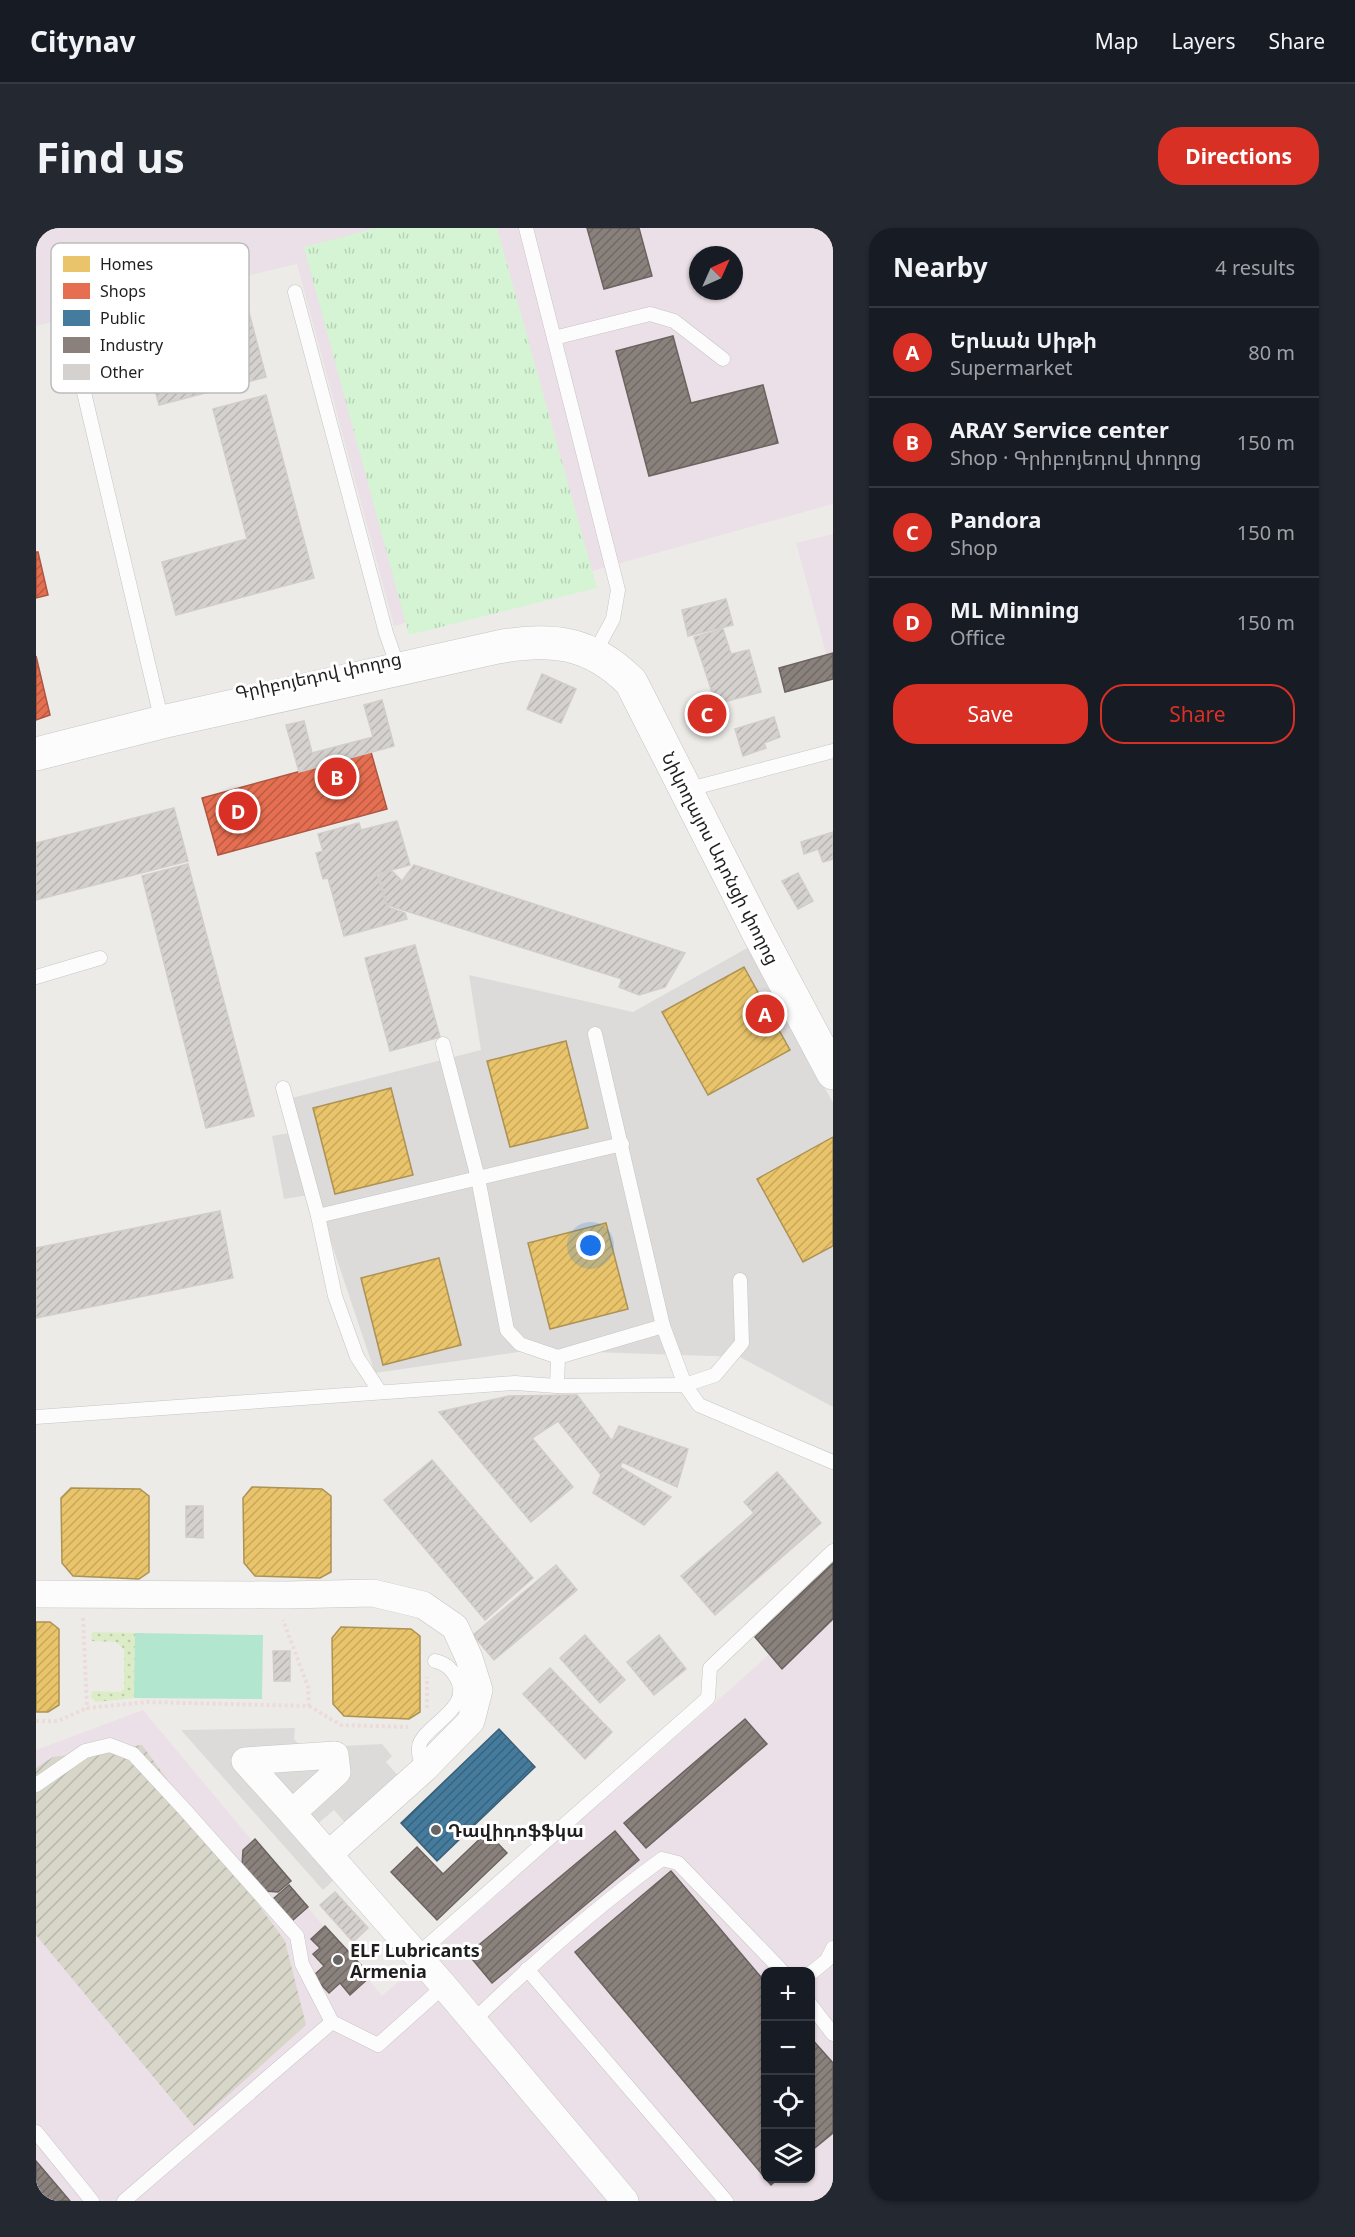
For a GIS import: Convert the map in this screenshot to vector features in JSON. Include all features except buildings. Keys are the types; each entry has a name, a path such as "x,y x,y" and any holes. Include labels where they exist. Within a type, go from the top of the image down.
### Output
{"street":[{"name":"Գրիբոյեդով փողոց","path":"36,742 397,664 525,642 551,642 598,648"},
{"name":"Նիկողայոս Ադոնցի փողոց","path":"598,648 609,663 631,682 692,788 764,929 833,1073"},
{"name":"Գրիբոյեդով փողոց","path":"36,754 161,716"},
{"name":"Նիկողայոս Ադոնցի փողոց","path":"764,929 833,1046"},
{"path":"36,1594 373,1593 423,1605 455,1627 469,1658 479,1690 471,1721 424,1769 329,1854"},
{"path":"292,1813 444,1986 625,2201"}],"lane":[{"path":"526,228 618,590 613,620 598,648"},
{"path":"295,292 397,664"},
{"path":"554,338 650,314 674,321 723,359"},
{"path":"84,393 161,716"},
{"path":"692,788 833,751"},
{"path":"36,977 100,958"},
{"path":"595,1034 663,1326 685,1385 699,1405 833,1462"},
{"path":"443,1044 478,1178 507,1330 520,1344 558,1357 663,1326"},
{"path":"283,1088 318,1216 334,1296 357,1357 380,1392"},
{"path":"318,1216 621,1144"},
{"path":"36,1417 515,1383 557,1386 685,1385 715,1375 742,1343 740,1280"},
{"path":"557,1386 558,1357"},
{"path":"417,1955 708,1698 710,1668 833,1551"},
{"path":"424,1769 418,1754 422,1739 450,1712 460,1698 459,1681 451,1668 435,1661"},
{"path":"36,1785 85,1750 110,1745 133,1754 297,1936 302,1964 332,2022 378,2045 444,1986"},
{"path":"473,2021 527,1969 638,1876 662,1859 678,1863 779,1967"},
{"path":"815,1970 827,1960 833,1948"},
{"path":"527,1969 726,2201"},
{"path":"815,2011 833,2034"},
{"path":"124,2201 332,2022"},
{"path":"36,2132 92,2201"}],"path":[{"path":"71,1617 95,1617"},
{"path":"83,1617 87,1708"},
{"path":"294,1620 283,1620 308,1687 309,1706"},
{"path":"427,1677 427,1712"},
{"path":"36,1721 58,1721 87,1708 147,1702 309,1706 341,1725 411,1727"}],"shaded area":[{"path":"36,228 833,228 833,504 394,626 297,264 249,275 249,243 51,243 51,322 36,326"},
{"path":"833,534 833,679 796,543"},
{"path":"749,947 833,1103 833,1407 740,1357 532,1350 375,1373 315,1194 284,1199 272,1136 290,1133 284,1100 481,1050 469,975 633,1012"},
{"path":"833,1596 833,2201 36,2201 36,1750 143,1710 382,1996"},
{"path":"295,1728 294,1739 302,1748 382,1744 392,1756 386,1762 401,1779 349,1827 334,1810 302,1837 338,1876 323,1890 181,1730"},
{"path":"142,1745 285,1941 306,2025 194,2126 36,1935 36,1768 53,1757"}],"green space":[{"path":"377,228 497,228 597,588 409,635 304,247"},
{"path":"93,1632 135,1633 134,1698 96,1702 91,1697 92,1691 121,1692 124,1688 124,1649 116,1642 92,1641"},
{"path":"135,1633 263,1635 262,1699 134,1698"}],"place":[{"name":"Pandora","path":"707,714"},
{"name":"ARAY Service center","path":"337,777"},
{"name":"ML Minning","path":"238,811"},
{"name":"Երևան Սիթի","path":"765,1014"},
{"name":"Դավիդոֆֆկա","path":"436,1830"},
{"name":"ELF Lubricants Armenia","path":"338,1960"}]}
